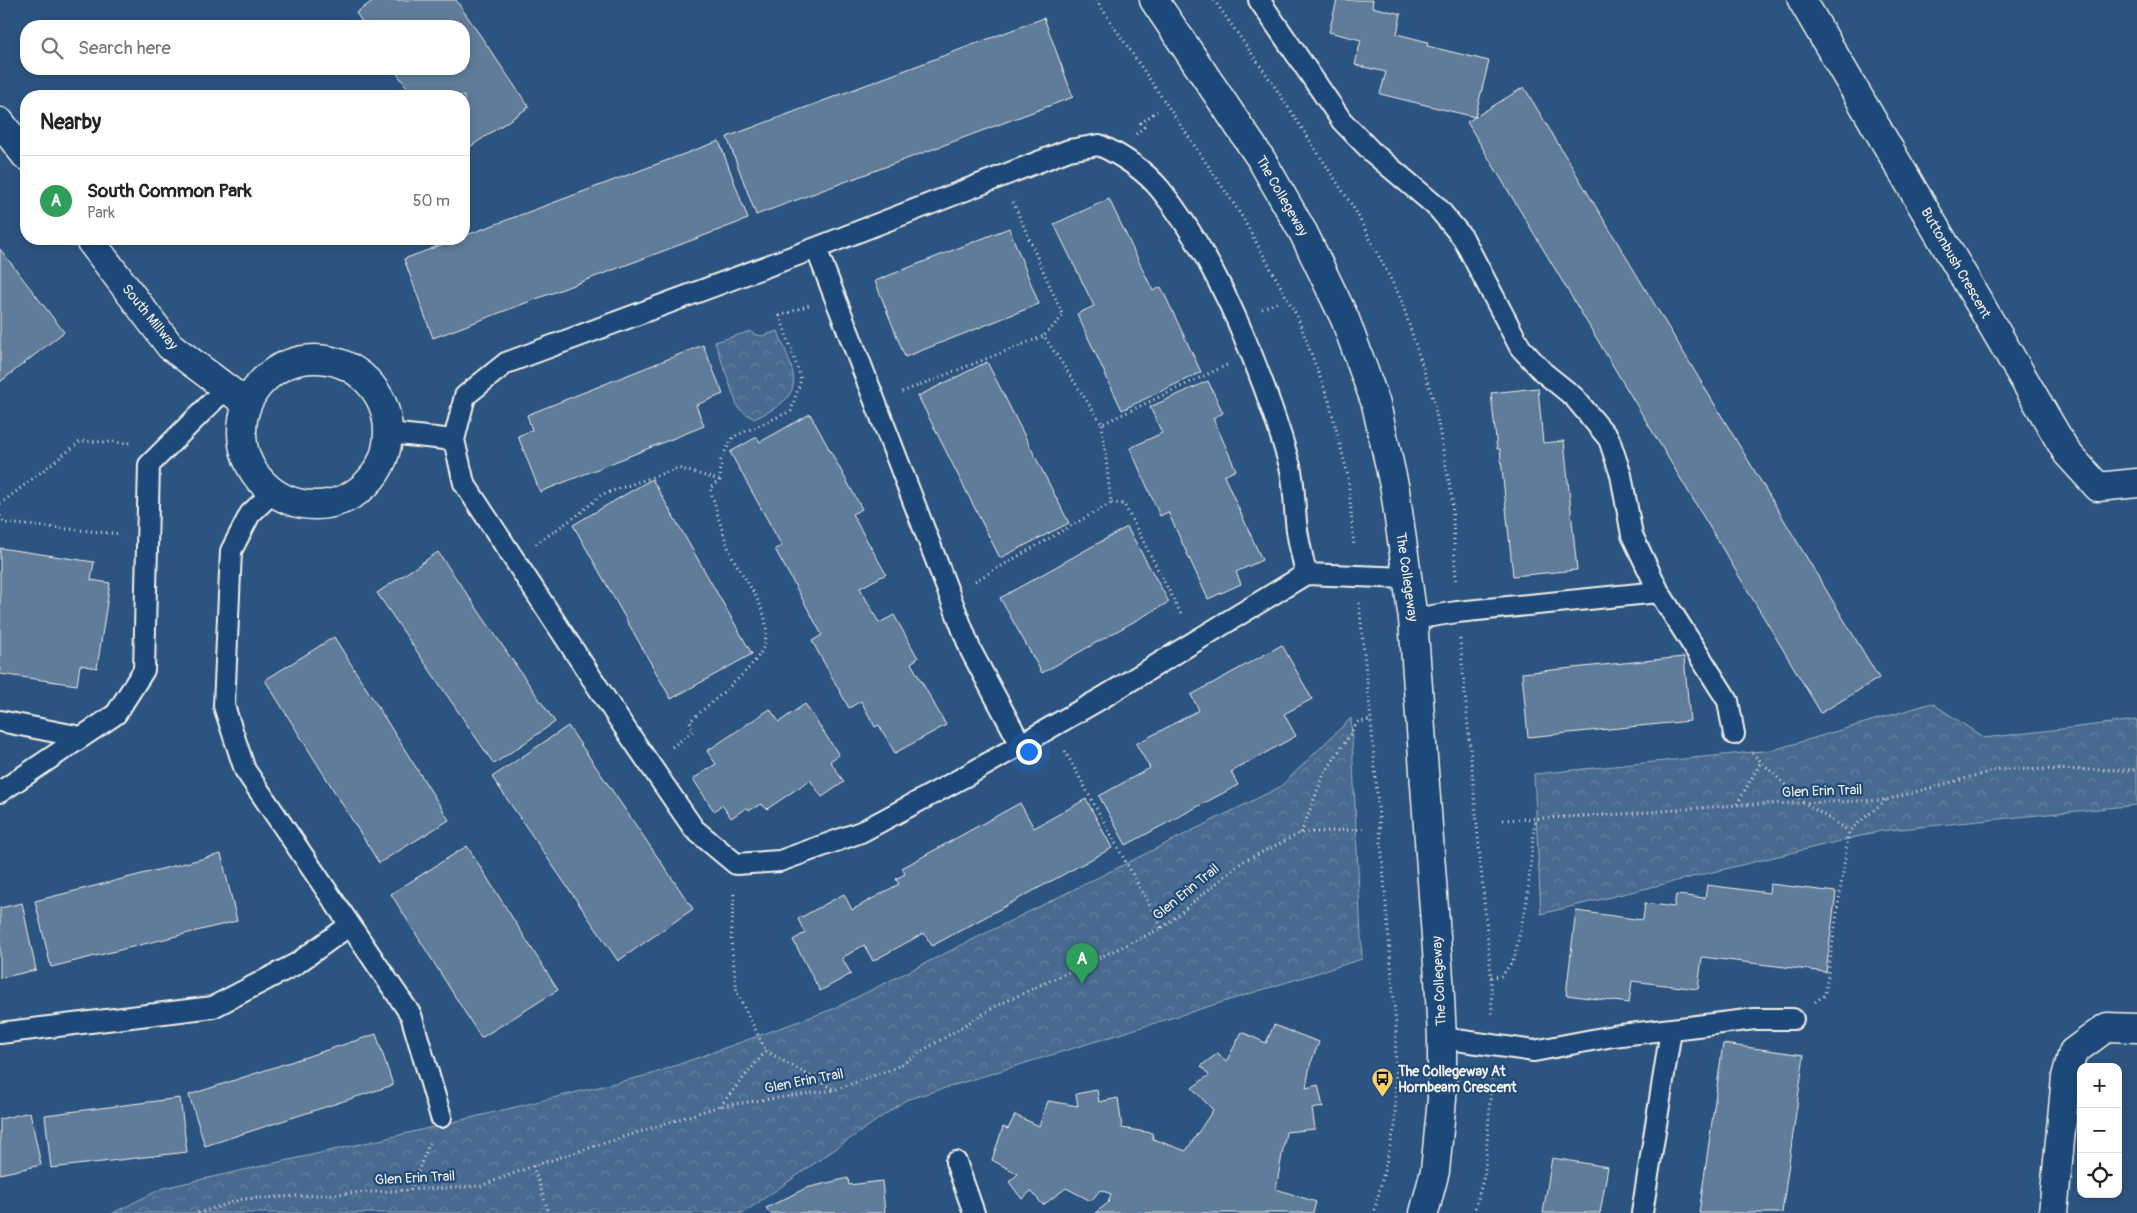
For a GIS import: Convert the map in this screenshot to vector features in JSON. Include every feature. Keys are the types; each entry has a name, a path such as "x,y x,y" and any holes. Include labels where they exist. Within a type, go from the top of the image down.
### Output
{"street":[{"name":"The Collegeway","path":"1154,0 1261,159 1304,234 1345,319 1376,404 1395,490 1412,619 1438,958 1442,1038 1442,1098 1435,1171 1424,1213"},
{"name":"Buttonbush Crescent","path":"1802,0 2067,453 2098,487 2137,482"},
{"path":"0,122 20,148"},
{"name":"South Millway","path":"94,245 170,346 236,396"},
{"path":"319,358 341,362 361,374 376,390 386,411 389,433 385,456 374,476 358,492 338,502 316,506 293,502 272,493 254,475 243,452 236,396 258,384 276,369 296,360 319,358"},
{"path":"2053,1213 2066,1076 2073,1052 2107,1027 2137,1028"}],"lane":[{"path":"1259,0 1342,121 1372,152 1438,207 1463,238 1520,347 1543,372 1574,397 1608,439 1621,475 1632,535 1659,592 1728,701 1734,734"},
{"path":"1306,574 1297,531 1290,468 1251,353 1203,252 1159,188 1122,156 1099,145 1069,150 816,248 506,363 464,396 454,440 464,483 513,559 694,829 736,864 780,861 861,832 1052,726 1306,574 1406,578"},
{"path":"816,248 972,651 1020,744"},
{"path":"0,792 116,714 144,670 149,465 236,396"},
{"path":"389,433 454,440"},
{"path":"272,493 250,514 231,550 224,706 245,770 411,1015 441,1116"},
{"path":"1412,619 1457,612 1659,592"},
{"path":"0,721 81,737"},
{"path":"0,1033 213,1007 296,964 350,925"},
{"path":"1442,1038 1534,1051 1613,1036 1755,1018 1793,1019"},
{"path":"1642,1213 1671,1030"},
{"path":"956,1162 974,1213"}],"path":[{"path":"876,402 1044,336 1063,316 1002,176"},
{"path":"650,764 693,731 690,721 753,663 762,651 766,636 766,621 761,607 729,548 710,488 720,480 721,459 734,437 791,411 801,379 780,316 834,294"},
{"path":"1044,336 1102,424 1111,503"},
{"path":"1102,424 1251,353"},
{"path":"0,504 81,441 138,443"},
{"path":"513,559 579,514 601,495 678,468 720,480"},
{"path":"949,592 986,576 1111,503 1124,504 1195,641"},
{"path":"0,516 5,523 122,534"},
{"path":"1302,833 1323,776 1358,722 1371,720"},
{"path":"1052,726 1162,928"},
{"path":"1736,805 1760,762 1803,802 1848,831"},
{"name":"Glen Erin Trail","path":"1503,820 1736,805 1886,800 2000,769 2137,770"},
{"path":"1793,1019 1825,994 1848,831 1886,800"},
{"path":"1492,976 1502,976 1514,959 1527,901 1535,819"},
{"name":"Glen Erin Trail","path":"198,1213 243,1199 480,1186 533,1166 720,1106 834,1090 895,1068 996,1006 1162,928 1242,862 1302,833 1363,830"},
{"path":"736,864 731,940 737,993 766,1051 834,1090"},
{"path":"720,1106 766,1051"},
{"path":"410,1190 441,1116"},
{"path":"533,1166 549,1213"}],"green space":[{"path":"751,331 753,334 762,336 778,331 793,373 791,393 772,410 754,419 738,408 715,342"},
{"path":"1932,703 1984,738 2137,720 2137,805 1881,831 1541,914 1534,774 1773,750"},
{"path":"1351,718 1362,959 906,1100 743,1213 113,1213 163,1188 383,1139 652,1074 833,1009 1280,787"}],"building":[{"path":"374,0 456,0 470,20 361,20 356,13"},
{"path":"1337,0 1373,0 1372,7 1401,14 1397,34 1428,42 1427,46 1489,61 1475,117 1380,94 1386,72 1355,65 1361,40 1329,32"},
{"path":"1044,18 1073,97 756,215 727,137"},
{"path":"470,21 529,107 470,147 470,90 409,90 398,75 470,75"},
{"path":"1524,87 1879,678 1821,713 1467,122"},
{"path":"719,141 748,219 433,338 404,259 441,245 470,245 470,234"},
{"path":"1109,199 1153,291 1161,287 1201,372 1122,410 1077,314 1094,306 1054,224"},
{"path":"1009,228 1039,304 905,357 875,281"},
{"path":"0,249 64,332 0,382"},
{"path":"703,345 723,394 696,405 704,426 540,492 518,436 532,430 527,415"},
{"path":"987,362 1069,523 1000,558 918,396"},
{"path":"1208,381 1223,413 1213,418 1236,470 1224,476 1262,560 1236,572 1241,584 1208,599 1168,512 1160,516 1130,448 1162,433 1150,407"},
{"path":"1538,388 1543,443 1564,441 1577,570 1513,576 1500,449 1497,449 1491,393"},
{"path":"810,414 862,509 852,514 886,574 860,588 879,623 894,615 918,658 911,663 946,725 895,753 879,725 875,727 861,701 849,708 812,641 822,635 775,549 782,546 730,452 757,437 760,442"},
{"path":"652,479 752,654 671,699 573,525"},
{"path":"1127,527 1169,602 1042,673 1000,598"},
{"path":"0,548 94,562 91,580 110,583 97,668 80,665 77,685 0,674"},
{"path":"438,552 555,722 494,764 377,593"},
{"path":"334,637 449,820 379,863 265,680"},
{"path":"1282,645 1312,699 1284,714 1296,736 1231,772 1238,785 1126,845 1099,796 1150,768 1136,744 1199,710 1191,695"},
{"path":"1684,657 1690,721 1528,737 1522,673"},
{"path":"805,704 839,755 830,761 844,782 822,797 810,780 767,809 761,804 750,810 746,808 731,818 722,805 714,811 693,779 716,764 707,751 770,709 779,722"},
{"path":"568,726 693,909 618,961 492,777"},
{"path":"1086,799 1112,848 932,946 924,933 873,961 864,945 842,958 851,974 820,991 793,940 805,933 798,919 844,894 852,910 899,884 896,879 905,874 902,868 1020,803 1034,828"},
{"path":"467,846 558,990 481,1038 391,894"},
{"path":"221,854 237,921 51,967 35,901"},
{"path":"1770,884 1836,892 1826,972 1702,957 1698,989 1632,981 1629,1003 1566,995 1576,911 1643,920 1645,903 1674,907 1676,895 1705,898 1707,885 1769,893"},
{"path":"22,903 36,970 0,978 0,908"},
{"path":"1274,1025 1319,1042 1310,1065 1306,1088 1318,1085 1323,1107 1312,1109 1315,1129 1286,1132 1276,1189 1316,1202 1313,1213 1095,1213 1108,1203 1111,1194 1100,1190 1091,1201 1066,1188 1043,1205 1031,1191 1022,1199 1009,1182 1018,1174 992,1160 1003,1127 1008,1129 1015,1115 1039,1126 1048,1101 1078,1106 1076,1094 1097,1090 1099,1102 1118,1098 1122,1128 1152,1133 1153,1139 1186,1151 1213,1110 1192,1088 1209,1075 1201,1066 1218,1053 1226,1062 1242,1032 1266,1043"},
{"path":"376,1034 393,1085 205,1146 189,1095"},
{"path":"1723,1044 1804,1055 1782,1213 1699,1213"},
{"path":"180,1098 187,1152 51,1168 45,1115"},
{"path":"30,1112 41,1165 0,1174 0,1119"},
{"path":"1552,1158 1608,1167 1600,1213 1543,1213"},
{"path":"848,1178 849,1185 882,1181 885,1213 770,1213 766,1208 806,1188"}],"place":[{"name":"South Common Park","path":"1082,984"},
{"name":"The Collegeway At Hornbeam Crescent","path":"1382,1098"}]}
